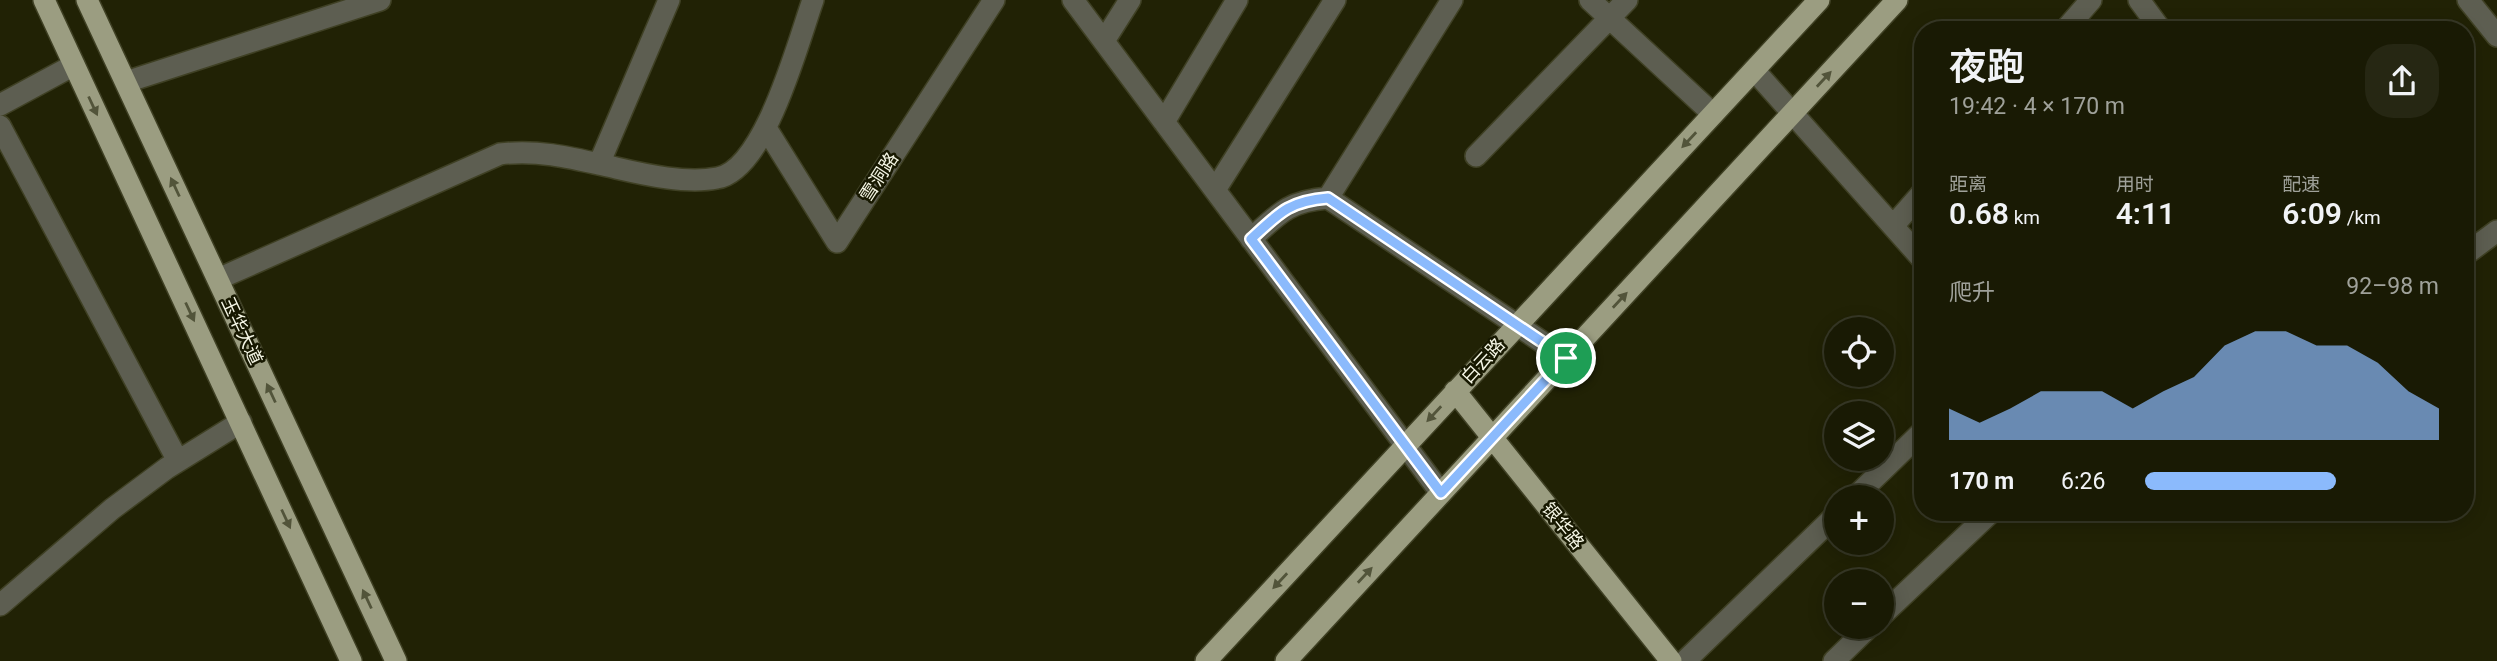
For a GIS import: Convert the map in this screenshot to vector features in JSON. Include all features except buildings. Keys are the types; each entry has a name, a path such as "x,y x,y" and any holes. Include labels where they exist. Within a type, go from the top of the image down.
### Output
{"main road":[{"path":"44,0 351,661"},
{"name":"玉华大道","path":"87,0 396,661"},
{"name":"白云路","path":"1206,661 1819,0"},
{"path":"1286,661 1897,0"},
{"name":"银华路","path":"1455,391 1671,661"}],"street":[{"path":"125,82 380,0"},
{"path":"599,164 669,0"},
{"path":"218,279 500,154 529,150 689,178 719,178 737,169 755,150 766,128 814,0"},
{"name":"雪洞路","path":"766,128 837,242 993,0"},
{"path":"1073,0 1441,493"},
{"path":"1104,41 1130,0"},
{"path":"1164,122 1237,0"},
{"path":"1215,190 1335,0"},
{"path":"1328,198 1452,0"},
{"path":"1590,0 1713,114"},
{"path":"1476,156 1627,0"},
{"path":"2073,21 2091,0"},
{"path":"2139,0 2154,21"},
{"path":"2468,0 2497,36"},
{"path":"0,105 74,65"},
{"path":"1754,70 1914,250"},
{"path":"0,126 178,461"},
{"path":"1251,239 1287,206 1305,200 1328,198 1566,358"},
{"path":"1893,226 1914,202"},
{"path":"2474,248 2497,231"},
{"path":"0,604 112,509 178,461 241,422"},
{"path":"1867,485 1914,440"},
{"path":"1894,604 1982,521"},
{"path":"1685,661 1824,527"},
{"path":"1834,661 1857,639"}],"route":[{"path":"1328,198 1566,358 1441,493 1251,239 1287,206 1305,200 1328,198"}]}
